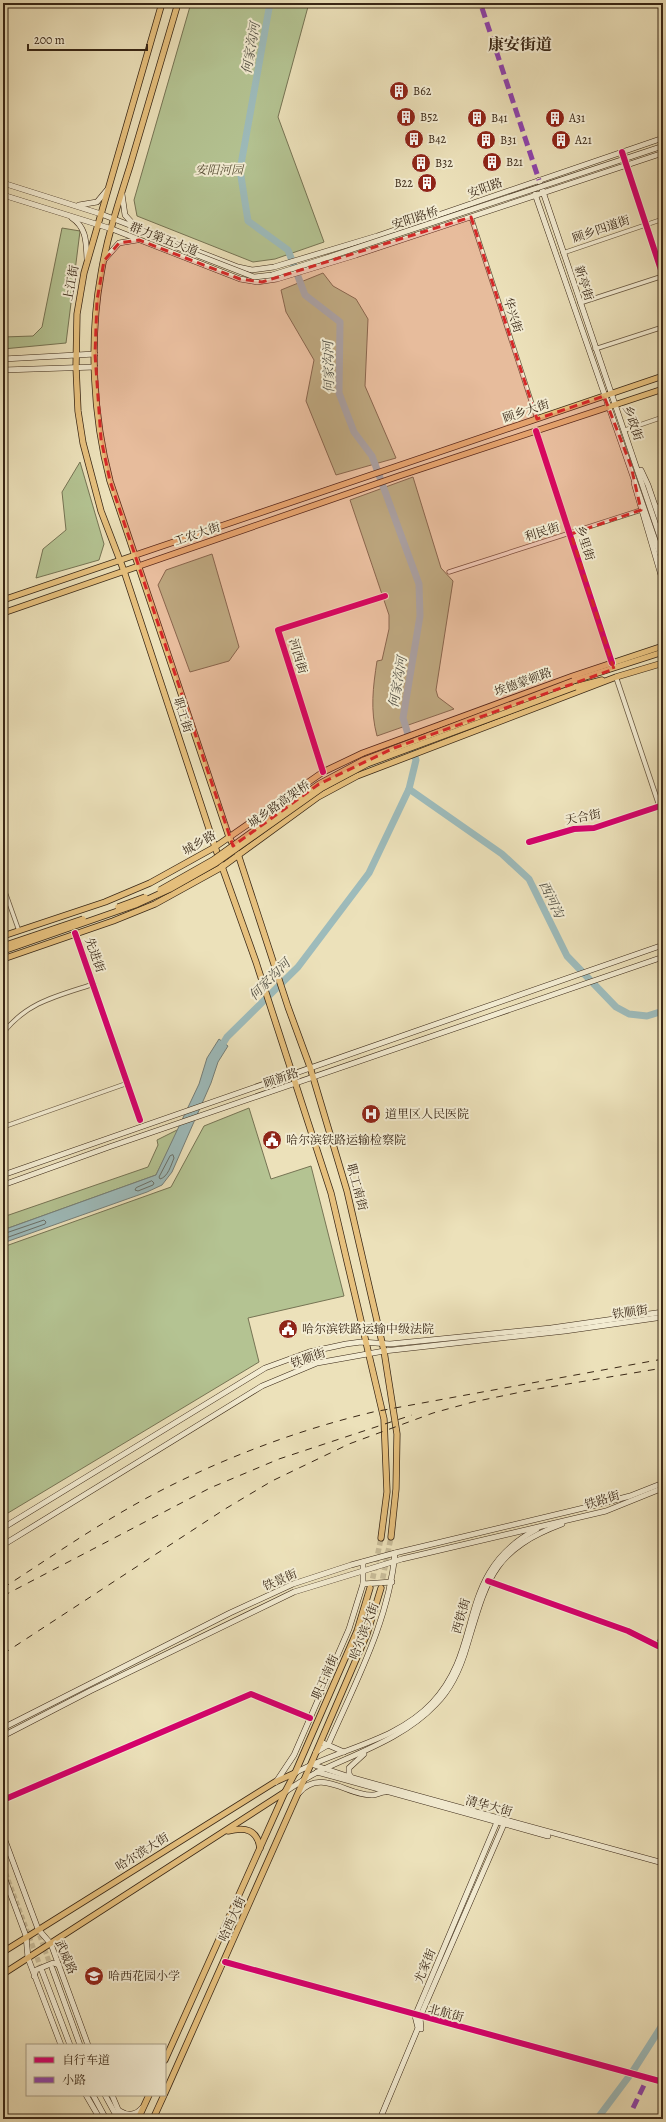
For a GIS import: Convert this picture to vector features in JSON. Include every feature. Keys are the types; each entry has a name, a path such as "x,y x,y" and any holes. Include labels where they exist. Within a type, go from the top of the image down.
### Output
{"main road":[{"path":"140,565 110,481 100,439 95,367 97,300 114,219 178,3"},
{"name":"上江街","path":"124,571 101,511 83,443 78,411 76,367 77,314 87,259 162,4"},
{"name":"安阳路","path":"313,256 377,236 663,138"},
{"name":"安阳路桥","path":"152,234 174,246 242,273 263,277 320,260 663,146"},
{"name":"安阳路","path":"318,266 536,196 663,153"},
{"name":"新亭街","path":"539,180 542,193 610,394"},
{"name":"乡政街","path":"532,182 604,396 610,407 630,466 641,510 663,582"},
{"name":"群力第五大道","path":"3,183 101,214 246,269 260,270 274,268 313,256"},
{"path":"71,204 85,205 97,202 109,188"},
{"path":"122,193 125,215 138,228"},
{"name":"群力第五大道","path":"3,195 98,224 248,281 262,282 277,279 318,266"},
{"path":"66,215 77,222 85,233 87,259"},
{"path":"104,261 118,243 139,240"},
{"path":"3,359 95,354"},
{"path":"3,370 95,367"},
{"name":"顾乡大街","path":"396,467 663,376"},
{"name":"顾乡大街","path":"399,476 663,389"},
{"name":"乡政街","path":"610,394 616,405 635,459 648,485 663,529"},
{"name":"乡政街","path":"635,459 641,489"},
{"name":"乡政街","path":"630,466 641,489"},
{"name":"工农大街","path":"3,600 396,467"},
{"name":"工农大街","path":"3,613 399,476"},
{"path":"641,489 663,546"},
{"path":"641,489 663,563"},
{"name":"职工街","path":"140,565 229,837 238,854"},
{"name":"职工街","path":"124,571 222,867"},
{"name":"埃德蒙顿路","path":"392,742 582,673 663,646"},
{"path":"574,684 663,652"},
{"path":"3,959 155,904 222,867 318,797 356,776 616,678 662,663"},
{"path":"582,673 611,670"},
{"path":"574,684 616,678"},
{"name":"城乡路高架桥","path":"3,946 113,909 168,886 213,860 318,784 364,760 574,684"},
{"name":"城乡路高架桥","path":"3,950 135,905 170,889 221,859 322,788 367,764 574,684"},
{"name":"城乡路","path":"3,936 104,902 150,883 215,847 323,772 363,752 392,742"},
{"name":"职工南街","path":"238,854 288,1007 310,1067 347,1191 384,1351 397,1434 396,1489 391,1537"},
{"path":"222,867 256,962 331,1193 366,1342 380,1394 385,1426 387,1492 381,1538"},
{"name":"顾新路","path":"3,1175 663,945"},
{"name":"顾新路","path":"3,1186 109,1147 663,957"},
{"name":"铁顺街","path":"3,1528 265,1368 309,1352 346,1344 366,1342 390,1344 551,1328 663,1312"},
{"name":"铁顺街","path":"3,1545 262,1386 317,1363 384,1351 565,1331 663,1317"},
{"name":"铁路街","path":"586,1507 630,1496 663,1483"},
{"name":"铁路街","path":"545,1525 606,1511 663,1488"},
{"name":"西铁街","path":"371,1746 408,1723 437,1698 453,1673 479,1591 491,1568 513,1544 545,1525 586,1507"},
{"name":"铁景街","path":"3,1728 230,1613 293,1584 395,1553 586,1507"},
{"name":"西铁街","path":"371,1746 413,1724 443,1697 461,1665 488,1581 504,1556 537,1534 583,1516"},
{"name":"铁景街","path":"3,1736 90,1691 294,1592 394,1561 545,1525"},
{"name":"哈尔滨大街","path":"328,1745 375,1636 392,1582 395,1553"},
{"name":"哈尔滨大街","path":"310,1718 349,1629 363,1584 363,1562"},
{"path":"363,1584 392,1582"},
{"name":"职工南街","path":"295,1773 357,1631 370,1588"},
{"name":"职工南街","path":"316,1752 367,1634 381,1588"},
{"path":"276,1782 294,1755 310,1718"},
{"path":"321,1742 344,1752"},
{"path":"316,1752 328,1745"},
{"path":"295,1773 311,1764 344,1752 371,1746"},
{"path":"3,1974 304,1779 371,1746"},
{"path":"353,1778 349,1774 349,1768 371,1746"},
{"name":"哈西大街","path":"166,2092 225,1962 316,1752"},
{"name":"清华大街","path":"311,1764 320,1771 387,1792 663,1867"},
{"name":"清华大街","path":"320,1771 353,1778 663,1863"},
{"name":"哈尔滨大街","path":"3,1952 26,1936 276,1782 295,1773"},
{"name":"哈西大街","path":"166,2058 285,1792 295,1773"},
{"path":"297,1796 308,1785 319,1782 371,1795 387,1792"},
{"name":"尤家街","path":"380,2119 418,2028 418,2016 497,1822"},
{"name":"尤家街","path":"383,2119 421,2028 418,2016 504,1824"},
{"path":"224,1832 241,1828 246,1829 255,1836 260,1848"},
{"name":"武威路","path":"3,1836 38,1929 51,1944 88,2044"},
{"path":"3,1874 26,1936 28,1958 34,1976 61,2044"},
{"path":"34,1976 36,1970 53,1963 59,1965"},
{"name":"武威路","path":"52,1968 80,2044"},
{"path":"42,1971 70,2044"},
{"path":"87,2096 100,2119"},
{"path":"94,2096 106,2119"},
{"path":"106,2096 118,2119"},
{"path":"112,2096 122,2119"},
{"path":"138,2119 149,2096"},
{"name":"哈西大街","path":"153,2119 164,2096"},
{"path":"120,2112 133,2115 138,2113 144,2106"}],"street":[{"path":"152,3 162,4"},
{"path":"580,303 663,276 622,152"},
{"name":"华兴街","path":"471,217 537,419"},
{"name":"顾乡四道街","path":"563,253 663,219"},
{"path":"595,349 663,327"},
{"path":"625,430 663,417"},
{"name":"乡里街","path":"536,431 612,663"},
{"path":"656,507 663,504"},
{"name":"利民街","path":"449,572 571,534 641,510"},
{"name":"河西街","path":"323,772 278,630 385,596"},
{"path":"616,678 661,805 663,817"},
{"name":"天合街","path":"529,842 574,829 594,828 661,805"},
{"path":"3,886 19,931"},
{"name":"先进街","path":"3,1033 12,1021 31,1006 43,1000 94,984 75,933"},
{"path":"94,984 140,1120"},
{"path":"3,1127 128,1083"},
{"path":"488,1581 628,1631 663,1650"},
{"path":"658,1646 663,1632"},
{"path":"3,1800 251,1694 310,1718"},
{"name":"北航街","path":"225,1962 589,2063 663,2082"}],"highlighted area":[{"path":"471,217 537,419 604,396 631,466 641,510 571,534 614,669 394,748 319,784 233,846 110,481 101,439 95,354 97,300 104,261 119,243 139,240 240,279 262,282"}],"green space":[{"name":"安阳河园","path":"191,3 309,3 278,117 324,242 275,259 253,262 137,216 134,200"},
{"path":"62,228 80,231 66,343 3,349 3,337 33,336 42,327"},
{"path":"323,273 333,286 356,299 368,319 365,386 396,458 336,475 306,401 314,360 286,312 281,290"},
{"path":"80,462 104,544 99,560 36,578 43,549 66,530 62,492"},
{"path":"413,477 441,568 453,581 436,690 438,697 454,709 377,736 373,717 373,689 377,661 382,660 389,629 389,615 350,500"},
{"path":"212,554 239,647 229,661 190,672 158,585 166,570"},
{"path":"249,1108 271,1179 311,1166 344,1296 248,1318 259,1362 3,1516 3,1247 171,1187 204,1126"},
{"path":"179,1129 156,1175 3,1230 3,1217 148,1167 158,1145 157,1140"}],"water":[{"path":"219,1039 228,1046 218,1062 211,1083 172,1172 162,1185 147,1192 3,1243 3,1230 156,1175 199,1084 207,1058"}],"waterway":[{"name":"何家沟河","path":"219,1050 227,1037 298,967 369,873 409,789 416,760 403,718 420,616 419,584 372,456 354,432 339,393 340,322 305,295 288,250 248,221 240,170 270,3"},
{"name":"西河沟","path":"409,789 502,854 529,879 567,956 616,1007 629,1014 647,1016 663,1011"},
{"name":"西河沟","path":"597,2119 633,2071 663,2024"}],"tunnel":[{"path":"381,1587 391,1537"},
{"path":"371,1587 381,1538"},
{"path":"3,1866 42,1971"},
{"path":"37,1928 51,1967"}],"railway":[{"path":"3,1588 99,1526 158,1492 210,1467 290,1436 373,1412 663,1359"},
{"path":"3,1654 225,1509 272,1481 349,1444 433,1413 473,1402 526,1391 663,1368"},
{"path":"3,1596 210,1488 279,1459 412,1415"}],"marked path":[{"path":"482,8 539,180"},
{"path":"633,2108 646,2081"}],"cycle path":[{"path":"622,152 663,276"},
{"path":"536,431 612,663"},
{"path":"323,772 278,630 385,596"},
{"path":"529,842 574,829 594,828 663,805"},
{"path":"75,933 140,1120"},
{"path":"488,1581 628,1631 658,1646"},
{"path":"3,1800 251,1694 310,1718"},
{"path":"225,1962 663,2082"}],"place":[{"name":"B62","path":"399,91"},
{"name":"B52","path":"406,117"},
{"name":"B41","path":"477,118"},
{"name":"A31","path":"555,118"},
{"name":"B42","path":"414,139"},
{"name":"B31","path":"486,140"},
{"name":"A21","path":"561,140"},
{"name":"B21","path":"492,162"},
{"name":"B32","path":"421,163"},
{"name":"B22","path":"427,183"},
{"name":"道里区人民医院","path":"371,1114"},
{"name":"哈尔滨铁路运输检察院","path":"272,1140"},
{"name":"哈尔滨铁路运输中级法院","path":"288,1329"},
{"name":"哈西花园小学","path":"94,1976"}],"district":[{"name":"康安街道","path":"520,44"}]}
